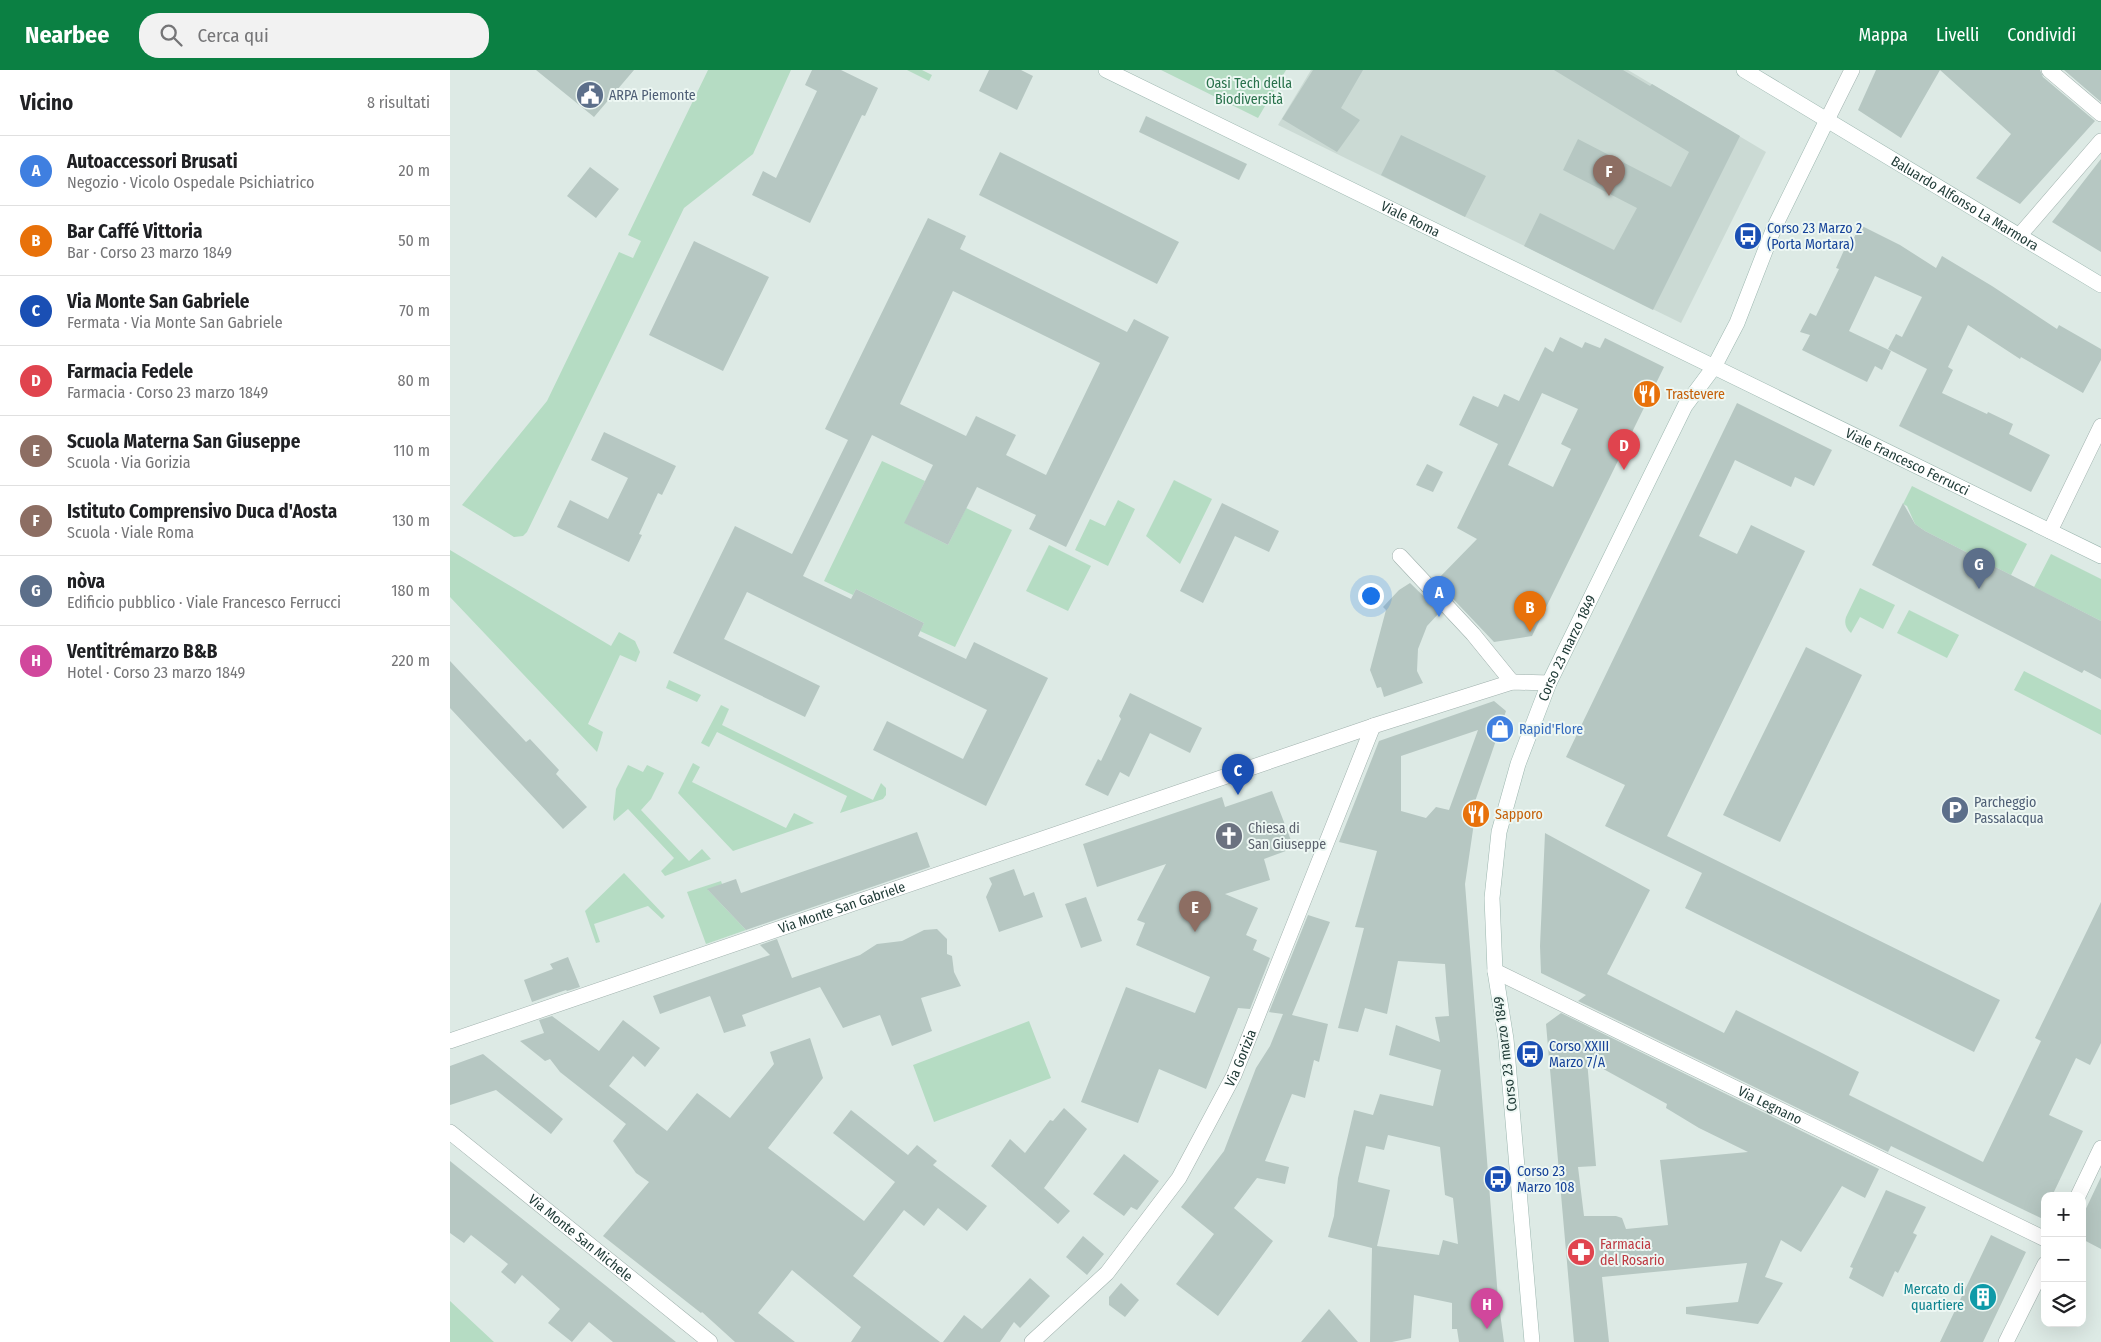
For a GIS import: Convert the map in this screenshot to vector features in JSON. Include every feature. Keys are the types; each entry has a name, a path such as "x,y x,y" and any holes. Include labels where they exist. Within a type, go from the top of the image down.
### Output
{"street":[{"name":"Viale Roma","path":"1106,70 1714,368"},
{"name":"Baluardo Alfonso La Marmora","path":"1744,70 2101,285"},
{"name":"Corso 23 marzo 1849","path":"1532,1342 1506,1039 1495,971 1492,898 1499,832 1518,764 1549,683 1685,406 1714,368 1736,323 1774,228 1852,70"},
{"path":"2049,70 2101,114"},
{"path":"2019,236 2101,141"},
{"name":"Viale Francesco Ferrucci","path":"1714,368 2101,556"},
{"path":"2050,531 2101,426"},
{"path":"1400,556 1473,634 1512,682"},
{"name":"Via Monte San Gabriele","path":"450,1041 1373,726 1512,682 1549,683"},
{"name":"Via Gorizia","path":"1032,1342 1106,1273 1179,1178 1234,1075 1373,726"},
{"name":"Via Legnano","path":"1495,971 2041,1237"},
{"name":"Via Monte San Michele","path":"450,1132 710,1342"},
{"path":"2080,1192 2101,1148"},
{"path":"2006,1342 2041,1272"}],"shaded area":[{"path":"1311,70 1628,70 1766,152 1681,323 1278,125"}],"green space":[{"path":"708,70 791,70 753,154 684,208 527,532 523,536 514,537 462,505 547,401 619,252 633,258 641,241 628,235"},
{"path":"907,70 922,70 932,75 929,81"},
{"name":"Oasi Tech della Biodiversità","path":"1161,70 1286,70 1258,118"},
{"path":"882,461 925,481 905,523 948,545 966,508 1012,530 955,647 920,631 924,623 856,589 853,595 824,581"},
{"path":"1174,480 1212,499 1180,564 1146,536"},
{"path":"1912,486 2027,544 2011,575 1915,524 1907,506 1903,504"},
{"path":"1118,500 1135,509 1108,566 1075,550 1090,519 1105,526"},
{"path":"1049,545 1091,566 1068,611 1026,591"},
{"path":"450,550 611,646 619,632 635,641 640,652 636,662 620,655 588,724 603,732 597,752 450,597"},
{"path":"2051,554 2101,579 2101,621 2034,587"},
{"path":"1860,588 1895,605 1883,629 1860,617 1851,633 1847,628 1846,617"},
{"path":"1909,610 1959,635 1947,658 1897,633"},
{"path":"2024,671 2101,710 2101,735 2014,690"},
{"path":"669,680 701,695 697,702 666,688"},
{"path":"721,705 729,709 722,725 873,800 881,783 886,788 886,795 883,799 840,813 847,796 717,732 709,747 701,743"},
{"path":"693,763 700,767 692,782 786,828 794,813 814,823 733,851 678,793"},
{"path":"628,765 643,772 647,765 664,773 651,799 641,810 689,861 702,849 711,859 665,876 661,871 674,858 628,809 614,821 616,789"},
{"path":"624,873 665,916 662,919 648,906 594,924 600,942 596,943 585,911"},
{"path":"721,881 722,884 708,890 746,930 706,944 687,892"},
{"path":"1029,1021 1051,1078 934,1122 913,1065"},
{"path":"450,1301 494,1342 450,1342"}],"building":[{"name":"ARPA Piemonte","path":"536,70 634,70 594,117"},
{"path":"812,70 841,70 878,88 865,116 862,115 810,223 752,195 763,171 776,178 817,91 805,85"},
{"path":"989,70 1021,70 1033,76 1017,110 979,91"},
{"path":"1313,70 1363,70 1341,108 1360,120 1337,152 1282,119"},
{"path":"1554,70 1623,70 1650,86 1652,84 1740,136 1653,310 1524,246 1540,213 1614,250 1637,208 1563,170 1578,139 1671,187 1689,152"},
{"path":"1876,70 1940,70 1901,138 1858,110"},
{"path":"1940,70 2040,70 2043,77 2095,121 2020,204 1976,178 2011,134"},
{"path":"2064,70 2101,70 2101,102"},
{"path":"1146,116 1247,164 1239,180 1139,132"},
{"path":"1401,135 1486,176 1465,217 1381,175"},
{"path":"1000,152 1179,242 1157,284 979,195"},
{"path":"2101,159 2101,252 2052,222"},
{"path":"590,167 619,189 596,218 567,196"},
{"path":"928,218 966,236 960,249 1127,332 1134,319 1169,337 1066,547 1029,529 1036,515 977,487 948,545 904,523 933,465 872,435 803,576 851,599 856,589 924,623 918,636 966,659 974,642 1048,678 986,806 873,750 887,721 963,759 987,710 747,592 724,639 820,686 805,717 673,653 735,526 792,554 848,440 825,429","holes":["953,291 1100,363 1046,475 1006,455 1016,435 976,416 966,436 900,404"]},
{"path":"1860,225 1900,245 1936,268 1942,256 2057,329 2059,325 2101,349 2101,360 2083,393 2021,357 2020,359 1968,325 1948,367 1953,370 1942,393 2013,424 2009,434 2050,455 2031,492 1899,426 1927,369 1888,349 1896,334 1902,337 1922,297 1875,276 1849,331 1891,351 1882,370 1875,366 1867,382 1802,350 1810,335 1800,332 1810,313 1816,316 1839,269 1836,268 1850,237 1853,240"},
{"path":"694,241 769,277 723,371 649,335"},
{"path":"1560,337 1582,348 1585,342 1600,348 1605,338 1664,367 1532,636 1494,642 1436,581 1477,539 1457,528 1498,444 1459,425 1473,396 1498,407 1504,394 1519,401 1545,347 1553,352","holes":["1542,393 1578,409 1561,444 1571,449 1553,487 1508,465"]},
{"path":"1737,403 1832,450 1814,486 1795,477 1791,487 1735,460 1699,536 1737,554 1751,525 1805,551 1667,836 2000,1000 1974,1052 1685,908 1702,873 1605,826 1625,785 1566,757"},
{"path":"604,432 676,466 662,495 658,493 639,534 642,535 629,562 557,527 570,500 608,519 628,478 591,460"},
{"path":"1427,464 1443,472 1433,492 1416,485"},
{"path":"1222,503 1279,531 1269,552 1235,536 1203,603 1180,591"},
{"path":"1903,503 1915,524 1925,531 2101,621 2101,679 2084,670 2082,673 1872,565"},
{"path":"1410,583 1440,612 1427,626 1418,649 1417,671 1423,683 1384,697 1381,687 1377,688 1370,670 1386,610 1383,607 1399,590"},
{"path":"1806,647 1862,675 1780,842 1723,815"},
{"path":"450,661 526,742 530,739 559,770 556,774 587,807 563,829 450,708"},
{"path":"1130,693 1202,728 1190,753 1150,733 1129,777 1120,772 1108,796 1085,785 1098,759 1101,761 1121,719 1119,716"},
{"path":"1494,701 1506,711 1468,822 1474,823 1465,884 1498,1298 1504,1342 1459,1342 1457,1329 1452,1329 1452,1303 1414,1295 1411,1338 1392,1342 1370,1342 1372,1248 1328,1237 1334,1216 1338,1178 1354,1110 1373,1115 1380,1094 1433,1106 1441,1070 1389,1055 1396,1025 1440,1042 1435,1017 1449,1016 1445,964 1398,961 1387,1014 1365,1008 1358,1032 1338,1028 1364,928 1355,927 1377,851 1339,842 1379,741","holes":["1478,730 1449,810 1436,807 1426,818 1401,811 1401,756","1388,1135 1440,1147 1445,1195 1453,1198 1458,1244 1443,1240 1439,1255 1377,1246 1390,1190 1358,1182 1366,1146 1384,1150"]},
{"path":"1272,791 1294,848 1264,859 1270,880 1225,894 1258,908 1246,935 1257,940 1253,950 1270,958 1250,1009 1238,1008 1206,1089 1159,1069 1138,1123 1081,1102 1126,987 1195,1013 1210,977 1136,945 1145,923 1137,920 1166,864 1097,887 1083,844 1222,797 1225,807"},
{"path":"917,832 930,867 746,930 707,889 736,879 741,893"},
{"path":"1545,833 1650,890 1607,974 1724,1033 1736,1010 1818,1051 1859,1072 1849,1095 1983,1162 2041,1041 2035,1038 2101,902 2101,1043 2090,1065 2076,1058 2049,1115 2083,1131 2054,1192 2041,1192 2041,1218 1891,1146 1888,1152 1578,1001 1586,995 1541,973 1540,946"},
{"path":"1014,869 1024,896 1034,892 1043,917 999,932 986,897 992,884 989,878"},
{"path":"1086,897 1102,941 1081,948 1065,904"},
{"path":"1308,915 1330,922 1292,1015 1328,1024 1319,1062 1314,1060 1305,1098 1292,1094 1265,1161 1289,1167 1285,1184 1257,1178 1234,1208 1273,1241 1218,1316 1176,1284 1214,1234 1181,1207 1224,1151 1256,1068 1270,1046 1283,1014 1269,1012"},
{"path":"937,929 947,939 947,954 952,956 954,972 961,986 921,998 932,1031 892,1046 880,1015 843,1028 820,987 742,1015 746,1026 724,1033 710,996 660,1014 653,996 770,955 760,945 777,939 792,978 860,955 877,944 902,941 924,930"},
{"path":"568,957 580,987 532,1002 524,980 553,969 550,964"},
{"path":"1561,1013 1879,1169 1865,1198 1842,1186 1801,1252 1781,1240 1765,1277 1783,1283 1758,1324 1686,1314 1686,1307 1738,1302 1747,1263 1602,1277 1609,1342 1574,1342 1546,1024","holes":["1587,1060 1667,1104 1666,1108 1699,1128 1748,1152 1660,1160 1668,1225 1626,1229 1622,1218 1616,1216 1584,1216 1578,1167 1596,1166"]},
{"path":"552,1016 599,1051 623,1020 660,1048 645,1067 633,1056 609,1086 667,1131 697,1093 730,1118 774,1064 770,1052 810,1038 823,1078 768,1148 864,1221 895,1182 833,1133 851,1110 908,1155 917,1145 937,1161 933,1165 987,1206 967,1231 938,1208 924,1226 904,1210 853,1276 940,1342 851,1342 861,1327 792,1270 758,1313 795,1342 735,1342 702,1312 603,1236 649,1182 636,1173 613,1141 626,1124 560,1072 550,1059 545,1061 520,1041 544,1033 539,1020"},
{"path":"483,1054 563,1119 551,1134 496,1090 450,1105 450,1066"},
{"path":"1064,1108 1087,1129 1044,1188 1070,1211 1058,1224 991,1166 1010,1139 1025,1153 1050,1120 1053,1121"},
{"path":"1124,1154 1159,1181 1137,1210 1131,1207 1124,1216 1093,1194"},
{"path":"450,1161 676,1342 613,1342 589,1322 572,1342 548,1323 560,1309 522,1275 515,1284 501,1272 508,1264 471,1235 464,1243 450,1233"},
{"path":"2101,1177 2101,1249 2086,1241 2086,1209"},
{"path":"1886,1190 1926,1207 1913,1233 1917,1235 1898,1273 1895,1271 1883,1297 1849,1278 1853,1268 1850,1267"},
{"name":"Mercato di quartiere","path":"1991,1235 2026,1252 1983,1342 1940,1342"},
{"path":"1083,1236 1104,1254 1087,1275 1066,1257"},
{"path":"1030,1278 1050,1296 1020,1328 1014,1322 1000,1342 943,1342 964,1315 982,1329"},
{"path":"1121,1283 1139,1300 1125,1317 1109,1305 1109,1297"},
{"path":"1329,1309 1358,1342 1301,1342"}],"place":[{"name":"ARPA Piemonte","path":"590,95"},
{"name":"Istituto Comprensivo Duca d'Aosta","path":"1609,196"},
{"name":"Corso 23 Marzo 2 (Porta Mortara)","path":"1748,236"},
{"name":"Trastevere","path":"1647,394"},
{"name":"Farmacia Fedele","path":"1624,470"},
{"name":"nòva","path":"1979,589"},
{"name":"Autoaccessori Brusati","path":"1439,617"},
{"name":"Bar Caffé Vittoria","path":"1530,632"},
{"name":"Rapid'Flore","path":"1500,729"},
{"name":"Via Monte San Gabriele","path":"1238,795"},
{"name":"Parcheggio Passalacqua","path":"1955,810"},
{"name":"Sapporo","path":"1476,814"},
{"name":"Chiesa di San Giuseppe","path":"1229,836"},
{"name":"Scuola Materna San Giuseppe","path":"1195,932"},
{"name":"Corso XXIII Marzo 7/A","path":"1530,1054"},
{"name":"Corso 23 Marzo 108","path":"1498,1179"},
{"name":"Farmacia del Rosario","path":"1581,1252"},
{"name":"Mercato di quartiere","path":"1983,1297"},
{"name":"Ventitrémarzo B&B","path":"1487,1329"}]}
